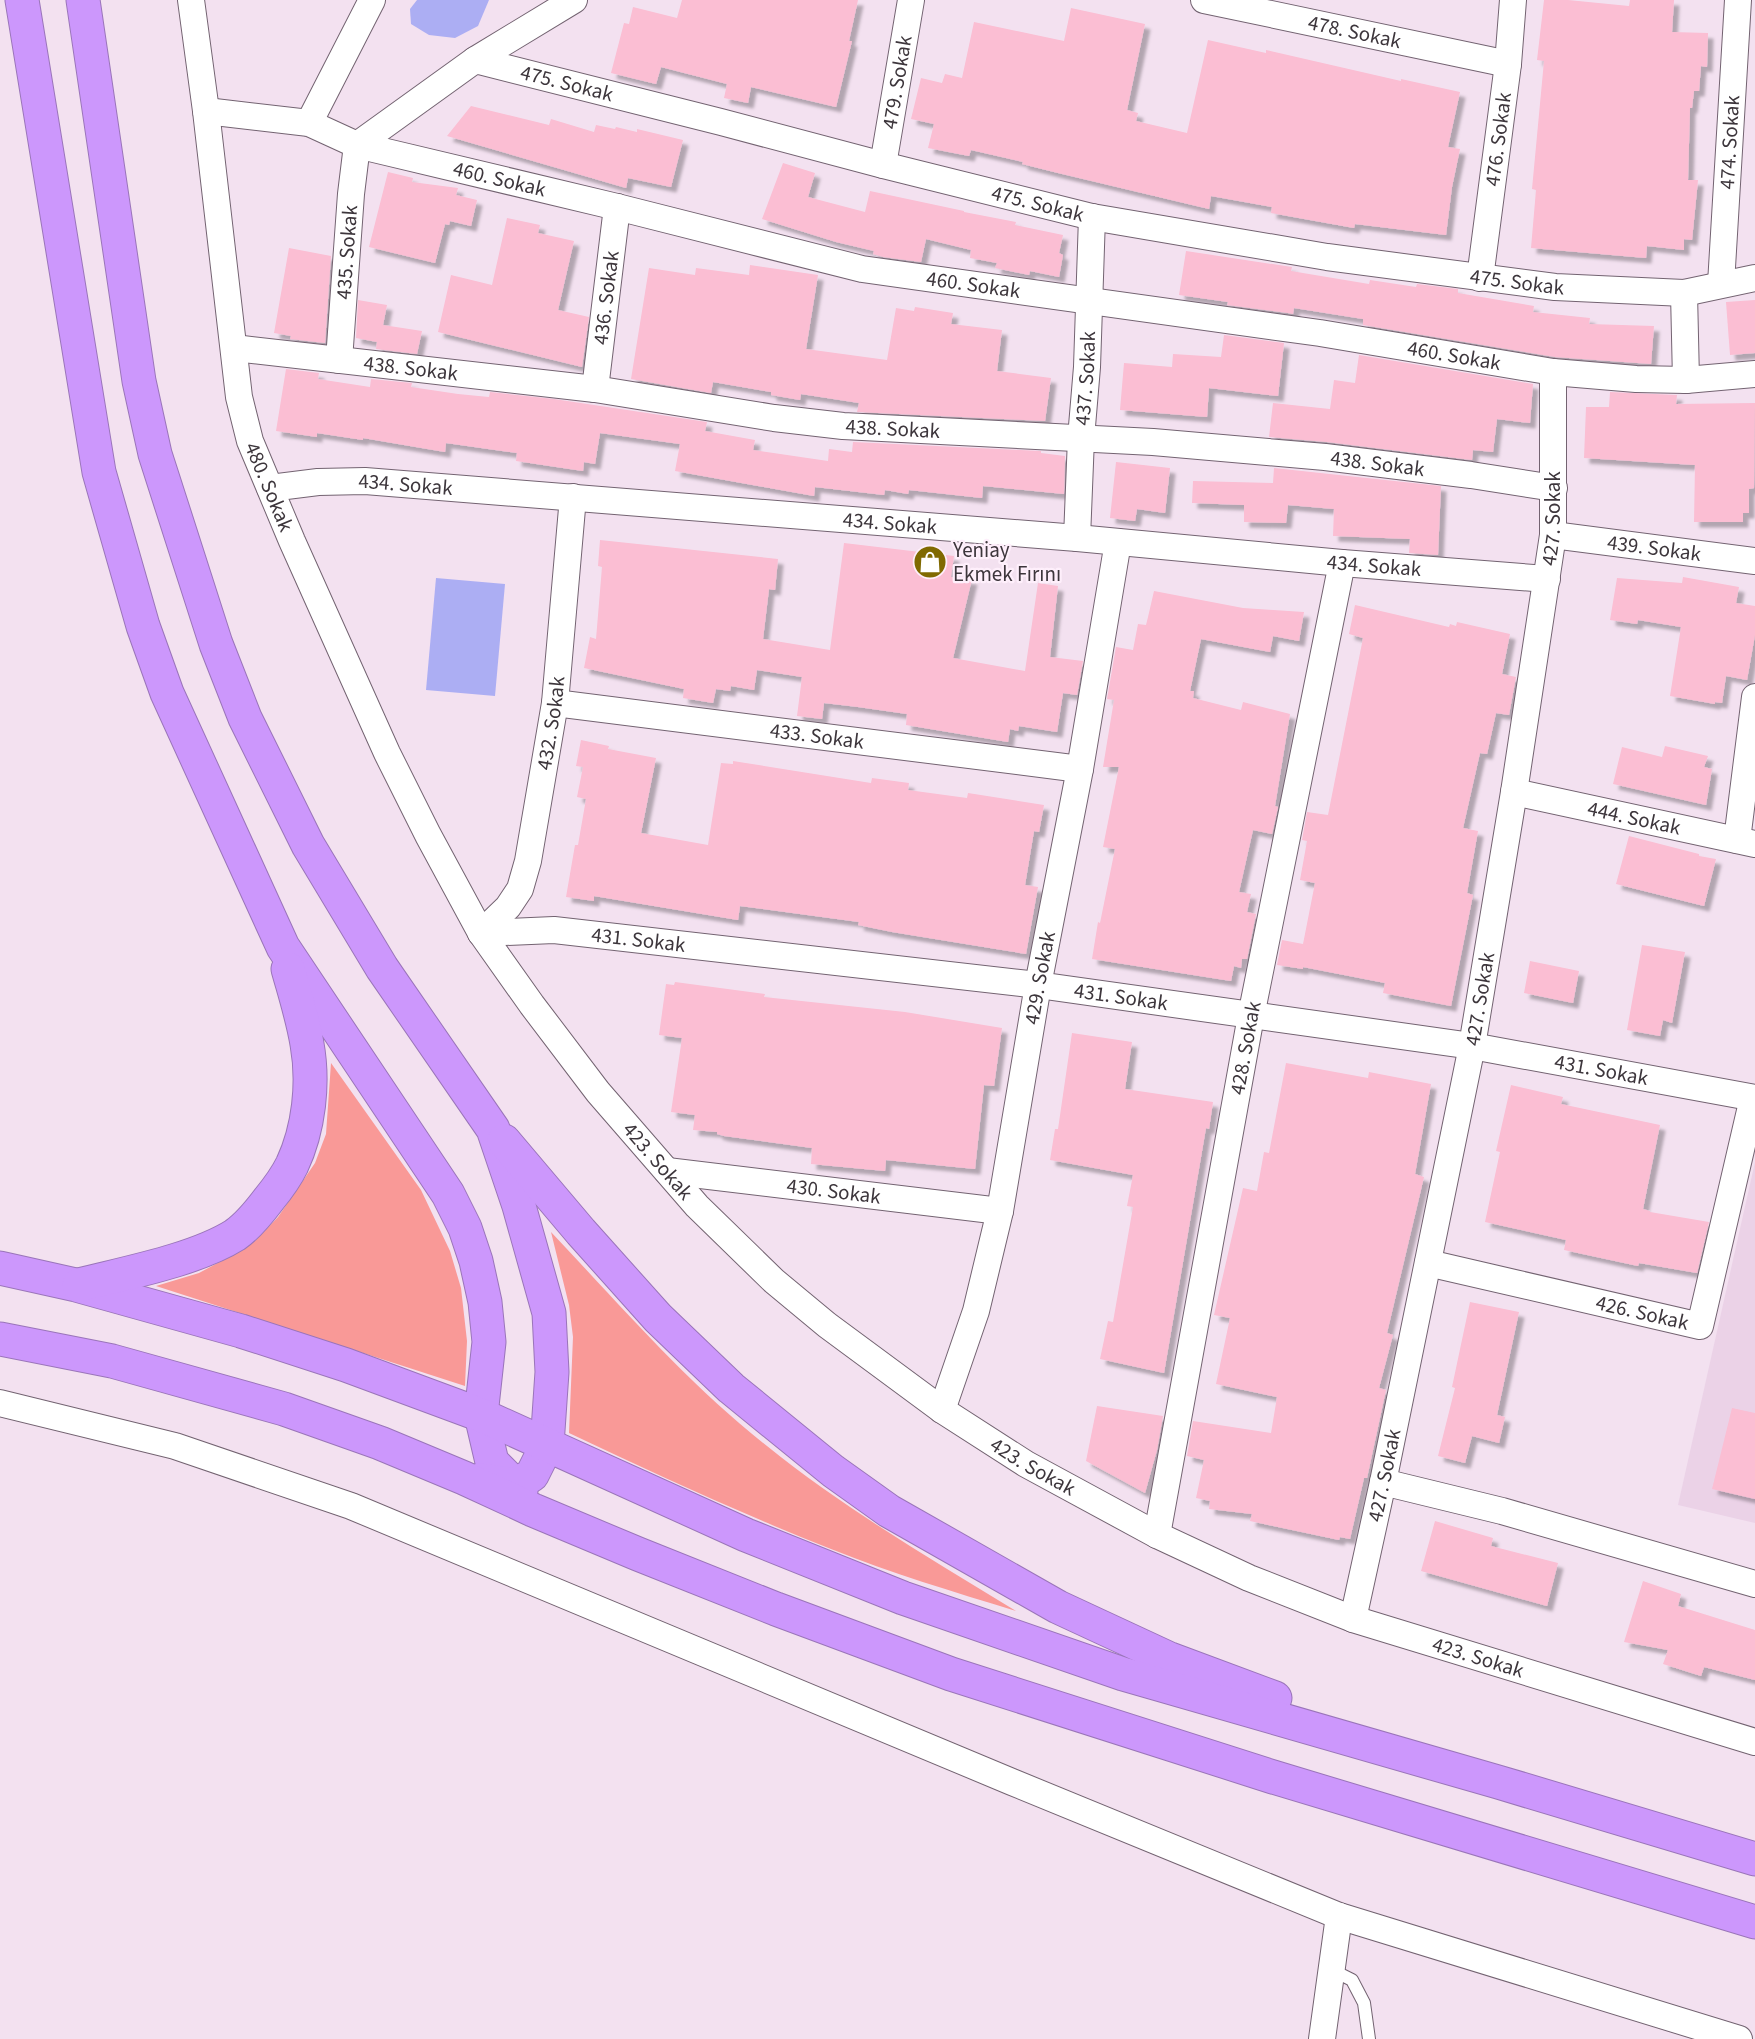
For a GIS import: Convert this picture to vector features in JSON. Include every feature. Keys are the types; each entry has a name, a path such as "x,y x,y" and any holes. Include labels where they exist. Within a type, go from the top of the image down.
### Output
{"highway":[{"path":"22,0 99,472 143,626 167,693 283,947 443,1185 465,1228 476,1260 486,1302 489,1342 481,1415 492,1462 544,1514"},
{"path":"83,0 139,381 155,454 216,644 245,717 308,845 382,968 493,1129 658,1318 747,1401 833,1471 889,1511 1058,1607 1170,1659 1498,1782"},
{"path":"76,1285 168,1262 208,1248 236,1234 258,1213 280,1185 292,1164 304,1128 310,1092 307,1044 283,947"},
{"path":"464,1478 515,1485 532,1475 547,1445 552,1372 549,1314 519,1206 493,1129"},
{"path":"0,1268 76,1285 262,1338 346,1365 481,1415 746,1536 903,1599 1123,1674 1755,1859"},
{"path":"0,1339 112,1361 284,1409 380,1443 544,1514 776,1609 951,1674 1284,1780 1755,1922"}],"street":[{"name":"480. Sokak","path":"191,0 239,397 250,441 387,753 481,933"},
{"path":"309,123 372,0"},
{"path":"357,146 475,60 574,0"},
{"name":"479. Sokak","path":"883,165 911,0"},
{"name":"478. Sokak","path":"1204,0 1277,8 1508,64"},
{"name":"476. Sokak","path":"1480,278 1508,64 1513,0"},
{"name":"474. Sokak","path":"1721,284 1745,56 1738,0"},
{"name":"475. Sokak","path":"475,60 1092,217 1327,257 1555,287 1684,293 1755,278"},
{"name":"460. Sokak","path":"206,111 309,123 357,146 617,207 862,269 1320,333 1553,372 1636,379 1686,380 1755,374"},
{"name":"435. Sokak","path":"339,360 351,194 357,146"},
{"name":"436. Sokak","path":"595,389 617,207"},
{"name":"437. Sokak","path":"1077,538 1087,368 1092,217"},
{"path":"1684,293 1686,380"},
{"name":"438. Sokak","path":"234,348 595,389 774,418 843,426 1153,442 1325,458 1471,475 1554,488"},
{"name":"427. Sokak","path":"1353,1619 1472,1046 1514,792 1553,535 1553,372"},
{"name":"434. Sokak","path":"270,488 318,482 365,481 1077,538 1342,563 1547,579"},
{"name":"432. Sokak","path":"481,933 508,908 520,889 528,861 555,703 573,497"},
{"name":"439. Sokak","path":"1553,535 1755,561"},
{"name":"429. Sokak","path":"942,1410 976,1311 1000,1211 1038,985 1080,769 1118,542"},
{"name":"428. Sokak","path":"1157,1535 1251,1016 1342,563"},
{"path":"1746,842 1755,697"},
{"name":"433. Sokak","path":"555,703 1080,769"},
{"name":"444. Sokak","path":"1514,792 1746,842"},
{"name":"431. Sokak","path":"481,933 554,930 1038,985 1472,1046 1754,1098"},
{"name":"423. Sokak","path":"481,933 598,1092 697,1206 774,1281 826,1325 942,1410 1026,1464 1157,1535 1249,1578 1353,1619 1755,1742"},
{"name":"426. Sokak","path":"1428,1263 1700,1326 1754,1098"},
{"name":"430. Sokak","path":"667,1171 1000,1211"},
{"path":"0,1403 175,1446 351,1506 968,1764 1339,1916 1724,2037"},
{"path":"1383,1482 1502,1511 1755,1584"},
{"path":"1322,2039 1339,1916"}],"lane":[{"path":"1332,1970 1352,1980 1364,2002 1370,2039"}],"shaded area":[{"path":"331,1063 421,1190 450,1251 461,1288 467,1341 465,1386 156,1286 199,1273 227,1258 256,1240 278,1217 315,1163 326,1134"},
{"path":"1755,1162 1755,1523 1678,1505"},
{"path":"551,1232 682,1370 767,1446 858,1512 920,1553 1016,1611 831,1549 699,1493 569,1433 573,1337 569,1305"}],"water":[{"path":"417,0 489,0 478,26 455,38 429,35 411,24 410,9"},
{"path":"436,578 505,584 495,696 426,690"}],"building":[{"path":"682,0 858,0 849,41 852,41 836,107 751,87 748,103 724,98 727,84 661,67 656,84 611,73 624,23 629,24 633,7 677,18"},
{"path":"1544,0 1629,6 1630,0 1674,0 1672,32 1708,33 1707,67 1701,66 1699,91 1694,91 1692,108 1690,108 1688,180 1698,180 1692,240 1684,239 1684,250 1647,246 1646,258 1531,248 1536,190 1532,189 1544,61 1537,60"},
{"path":"1071,8 1145,24 1127,110 1138,113 1136,121 1187,133 1208,40 1266,53 1266,50 1460,92 1448,147 1460,149 1446,235 1355,224 1354,228 1271,213 1272,207 1211,196 1209,209 971,150 969,156 928,148 934,124 911,119 921,78 942,83 945,74 962,78 974,22 1064,41"},
{"path":"471,106 549,125 551,119 594,132 596,125 637,132 637,129 683,140 671,187 628,178 626,188 447,136"},
{"path":"783,163 815,173 808,197 865,212 870,191 1016,222 1015,225 1063,235 1059,253 1063,255 1059,277 1030,271 1029,275 995,268 997,263 970,258 971,250 926,239 921,262 883,257 873,254 874,251 762,219"},
{"path":"388,172 413,178 412,182 458,188 456,195 477,200 471,226 450,221 449,225 445,224 435,263 369,247"},
{"path":"507,218 540,225 538,233 574,241 558,310 589,317 582,367 438,332 451,275 492,285"},
{"path":"289,248 331,256 325,343 290,339 291,336 274,333"},
{"path":"1186,251 1292,267 1291,271 1369,284 1370,280 1416,287 1417,284 1458,289 1458,293 1534,306 1533,312 1590,318 1589,324 1654,326 1651,364 1555,357 1363,325 1363,319 1294,308 1293,314 1227,305 1228,302 1179,295"},
{"path":"750,265 818,275 806,349 887,360 896,308 914,311 915,307 953,313 951,324 1002,330 997,371 1051,378 1045,421 857,412 859,403 801,394 800,400 771,395 771,392 713,382 711,393 631,379 649,268 695,275 696,268 749,275"},
{"path":"358,300 387,305 383,325 422,331 417,354 376,349 377,342 356,338"},
{"path":"1755,300 1755,353 1730,355 1726,302"},
{"path":"1224,335 1284,343 1278,396 1209,388 1207,417 1120,410 1124,363 1172,367 1173,354 1221,357"},
{"path":"1359,355 1533,384 1530,423 1497,419 1493,452 1473,450 1472,460 1269,437 1273,403 1330,409 1334,380 1355,383"},
{"path":"286,369 319,373 318,379 370,387 371,379 412,383 411,387 458,394 489,397 490,392 554,399 707,422 705,431 755,440 753,450 828,461 829,449 852,452 853,442 1041,451 1041,453 1065,456 1064,494 983,486 982,498 909,490 908,494 885,490 884,495 815,487 814,496 675,471 680,444 600,433 595,464 584,462 583,471 516,461 517,453 446,443 445,452 363,438 363,440 317,433 317,437 276,431"},
{"path":"1610,392 1677,395 1676,404 1755,403 1754,488 1749,489 1749,513 1743,513 1743,522 1694,522 1695,465 1584,458 1586,407 1609,407"},
{"path":"1116,462 1170,468 1165,513 1137,509 1135,521 1110,518"},
{"path":"1274,468 1441,486 1438,555 1409,553 1410,539 1333,536 1334,509 1288,505 1286,523 1244,522 1244,505 1192,503 1193,481 1273,483"},
{"path":"600,540 778,559 775,590 769,589 763,639 830,650 844,543 954,556 951,577 972,579 953,658 1025,671 1038,583 1058,586 1050,657 1083,661 1077,695 1063,693 1057,732 1019,726 1018,731 1010,729 1008,742 906,725 907,714 858,707 824,703 822,719 797,716 802,677 757,670 754,690 731,686 730,691 716,689 713,703 683,698 684,689 584,668 590,637 596,639 602,567 598,566"},
{"path":"1683,577 1739,587 1736,603 1755,606 1755,635 1747,680 1726,676 1722,703 1715,702 1715,704 1670,696 1681,627 1638,620 1637,624 1610,620 1617,578 1682,583"},
{"path":"1154,591 1243,608 1304,612 1299,641 1273,636 1270,652 1201,639 1190,691 1194,691 1193,698 1241,710 1243,702 1290,714 1275,806 1278,807 1272,834 1253,830 1239,892 1251,894 1247,912 1256,914 1247,959 1242,959 1241,968 1234,966 1231,981 1092,959 1115,849 1103,847 1119,767 1103,767 1114,700 1107,699 1116,647 1133,650 1138,624 1146,625"},
{"path":"1355,605 1449,627 1450,624 1456,626 1457,622 1510,634 1502,674 1516,677 1509,715 1496,713 1487,754 1480,753 1463,828 1478,831 1467,893 1473,895 1451,1006 1383,993 1385,983 1303,967 1303,969 1277,965 1282,940 1303,944 1315,883 1300,880 1307,841 1302,840 1307,812 1328,815 1363,638 1349,634"},
{"path":"581,740 609,746 608,749 656,758 641,833 708,845 721,763 733,764 733,761 871,783 872,778 909,783 908,790 967,798 968,793 1044,805 1039,832 1034,831 1025,885 1038,887 1026,954 892,932 858,925 859,922 740,906 738,920 594,896 594,901 566,897 586,799 577,797 583,767 576,766"},
{"path":"1665,746 1708,756 1704,767 1712,769 1706,805 1613,784 1622,747 1662,757"},
{"path":"1629,836 1716,859 1704,906 1616,884"},
{"path":"1642,945 1685,952 1672,1023 1663,1020 1660,1036 1627,1030"},
{"path":"1530,961 1579,971 1573,1003 1524,993"},
{"path":"675,982 765,994 764,997 905,1012 1002,1028 994,1086 984,1085 975,1169 886,1160 885,1171 811,1164 812,1148 693,1130 695,1115 671,1112 682,1038 659,1035 666,984 674,985"},
{"path":"1072,1033 1132,1042 1125,1089 1213,1102 1209,1129 1206,1128 1164,1373 1100,1359 1108,1321 1113,1322 1133,1207 1127,1206 1133,1175 1050,1160 1055,1129 1058,1129"},
{"path":"1286,1063 1368,1078 1369,1072 1431,1084 1415,1174 1424,1177 1387,1333 1393,1335 1379,1388 1386,1390 1367,1478 1364,1478 1350,1539 1340,1537 1339,1540 1250,1521 1252,1514 1209,1509 1210,1501 1196,1498 1204,1460 1187,1456 1193,1421 1271,1433 1277,1397 1216,1384 1230,1318 1214,1315 1243,1188 1257,1191 1264,1152 1269,1153"},
{"path":"1511,1085 1563,1097 1561,1104 1660,1125 1643,1209 1709,1222 1697,1273 1639,1263 1638,1266 1564,1250 1566,1240 1485,1222 1500,1152 1496,1151"},
{"path":"1470,1302 1519,1312 1497,1415 1505,1417 1499,1443 1472,1436 1465,1463 1438,1456 1455,1388 1452,1387"},
{"path":"1097,1406 1163,1416 1157,1450 1145,1493 1086,1461"},
{"path":"1732,1408 1755,1413 1755,1499 1712,1489"},
{"path":"1435,1521 1493,1538 1491,1546 1558,1563 1547,1606 1421,1571"},
{"path":"1643,1581 1681,1594 1678,1606 1755,1630 1755,1680 1704,1667 1701,1676 1663,1664 1668,1650 1624,1642"}],"place":[{"name":"Yeniay Ekmek Fırını","path":"930,562"}]}
